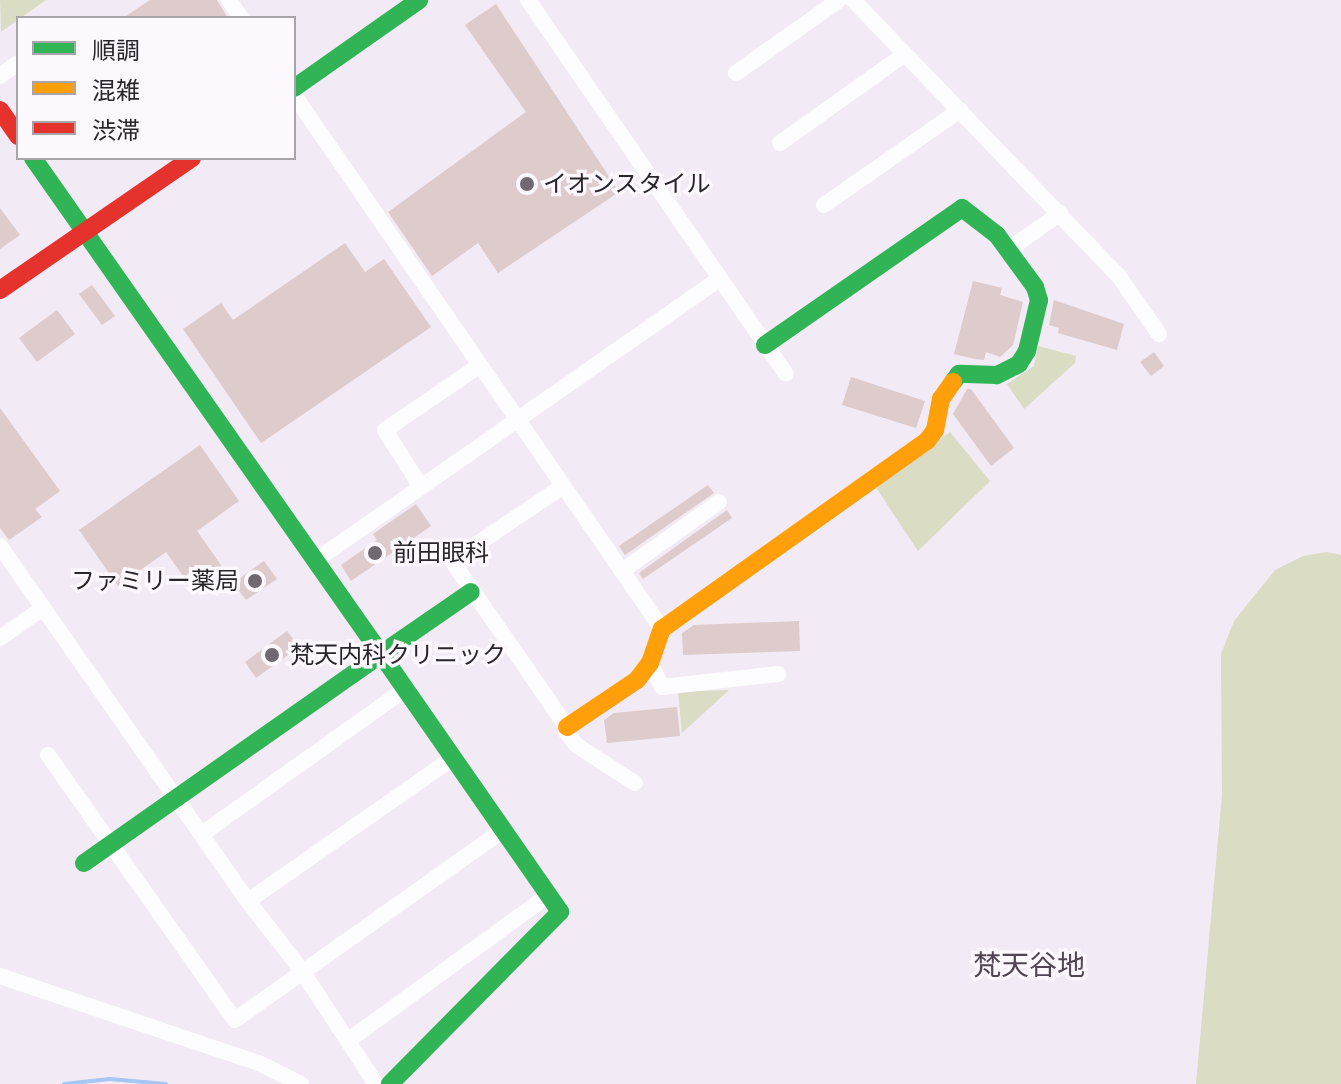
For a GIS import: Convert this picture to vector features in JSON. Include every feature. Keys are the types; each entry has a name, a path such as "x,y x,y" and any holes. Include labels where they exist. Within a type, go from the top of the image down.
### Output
{"main road":[{"path":"296,87 419,0"},
{"path":"0,110 16,133"},
{"path":"34,160 560,912 390,1084"},
{"path":"0,290 189,160"},
{"path":"567,727 637,680 650,663 662,629 927,441 935,430 941,399 959,374 997,375 1019,364 1027,351 1039,300 1035,287 997,235 962,208 765,345"},
{"path":"84,863 471,592"}],"street":[{"path":"528,0 786,374"},
{"path":"736,73 839,0"},
{"path":"853,0 1118,275 1159,334"},
{"path":"780,143 905,54"},
{"path":"296,98 662,629"},
{"path":"824,205 960,110"},
{"path":"1008,250 1060,213"},
{"path":"315,561 719,279"},
{"path":"421,487 385,430 480,365"},
{"path":"563,486 452,561 567,727 566,732 576,745 635,783"},
{"path":"622,571 719,502"},
{"path":"0,546 248,901 302,971 376,1084"},
{"path":"0,638 43,608"},
{"path":"650,663 662,687 778,674"},
{"path":"202,834 405,689"},
{"path":"48,755 235,1020 503,830"},
{"path":"248,901 453,758"},
{"path":"349,1040 550,894"},
{"path":"0,976 259,1063 301,1084"}],"green space":[{"path":"0,0 46,0 24,16 16,16 16,21 1,32"},
{"path":"1038,346 1076,356 1075,363 1024,409 1007,384 1034,366"},
{"path":"950,432 990,481 918,551 875,486"},
{"path":"1327,552 1341,555 1341,1084 1196,1084 1222,795 1221,654 1234,621 1275,570 1303,556"},
{"path":"729,690 682,733 678,692"}],"building":[{"path":"150,0 217,0 227,16 126,16"},
{"name":"イオンスタイル","path":"496,4 619,192 498,273 478,243 432,276 388,212 526,112 465,25"},
{"path":"0,208 20,235 0,249"},
{"path":"345,243 365,272 384,259 431,327 261,443 183,329 221,303 233,320"},
{"path":"973,281 1002,288 1000,295 1023,302 1013,345 1000,357 986,352 984,360 954,354"},
{"path":"92,285 115,316 102,325 79,294"},
{"path":"1054,300 1124,324 1117,350 1058,333 1059,328 1049,325"},
{"path":"57,310 75,334 37,362 19,338"},
{"path":"1154,352 1164,366 1151,376 1140,362"},
{"path":"851,377 925,401 916,428 842,405"},
{"path":"967,389 971,389 1014,448 991,466 953,414"},
{"path":"0,408 60,491 35,509 42,517 9,540 0,528"},
{"path":"200,445 239,501 197,531 226,572 195,593 166,552 118,586 79,530"},
{"path":"708,485 714,493 625,555 619,546"},
{"name":"前田眼科","path":"416,504 431,526 351,581 341,565 377,540 373,534"},
{"path":"727,510 732,518 643,579 639,573"},
{"name":"ファミリー薬局","path":"264,561 277,579 246,600 233,583"},
{"path":"799,621 800,651 683,655 682,633 694,625"},
{"name":"梵天内科クリニック","path":"287,631 299,647 256,678 245,662"},
{"path":"677,707 680,736 607,743 604,720 614,713"}],"waterway":[{"path":"64,1084 110,1079 166,1084"}],"traffic: fast":[{"path":"296,87 419,0"},
{"path":"34,160 381,654 471,592"},
{"path":"765,345 962,208 997,235 1035,287 1039,300 1027,351 1019,364 997,375 959,374 953,382"},
{"path":"84,863 381,654 560,912 390,1084"}],"traffic: slow":[{"path":"567,727 637,680 650,663 662,629 927,441 935,430 941,399 953,382"}],"traffic: jam":[{"path":"0,110 16,133"},
{"path":"0,290 189,160"}],"place":[{"name":"イオンスタイル","path":"527,184"},
{"name":"前田眼科","path":"375,553"},
{"name":"ファミリー薬局","path":"255,581"},
{"name":"梵天内科クリニック","path":"272,655"}],"district":[{"name":"梵天谷地","path":"1029,966"}]}
